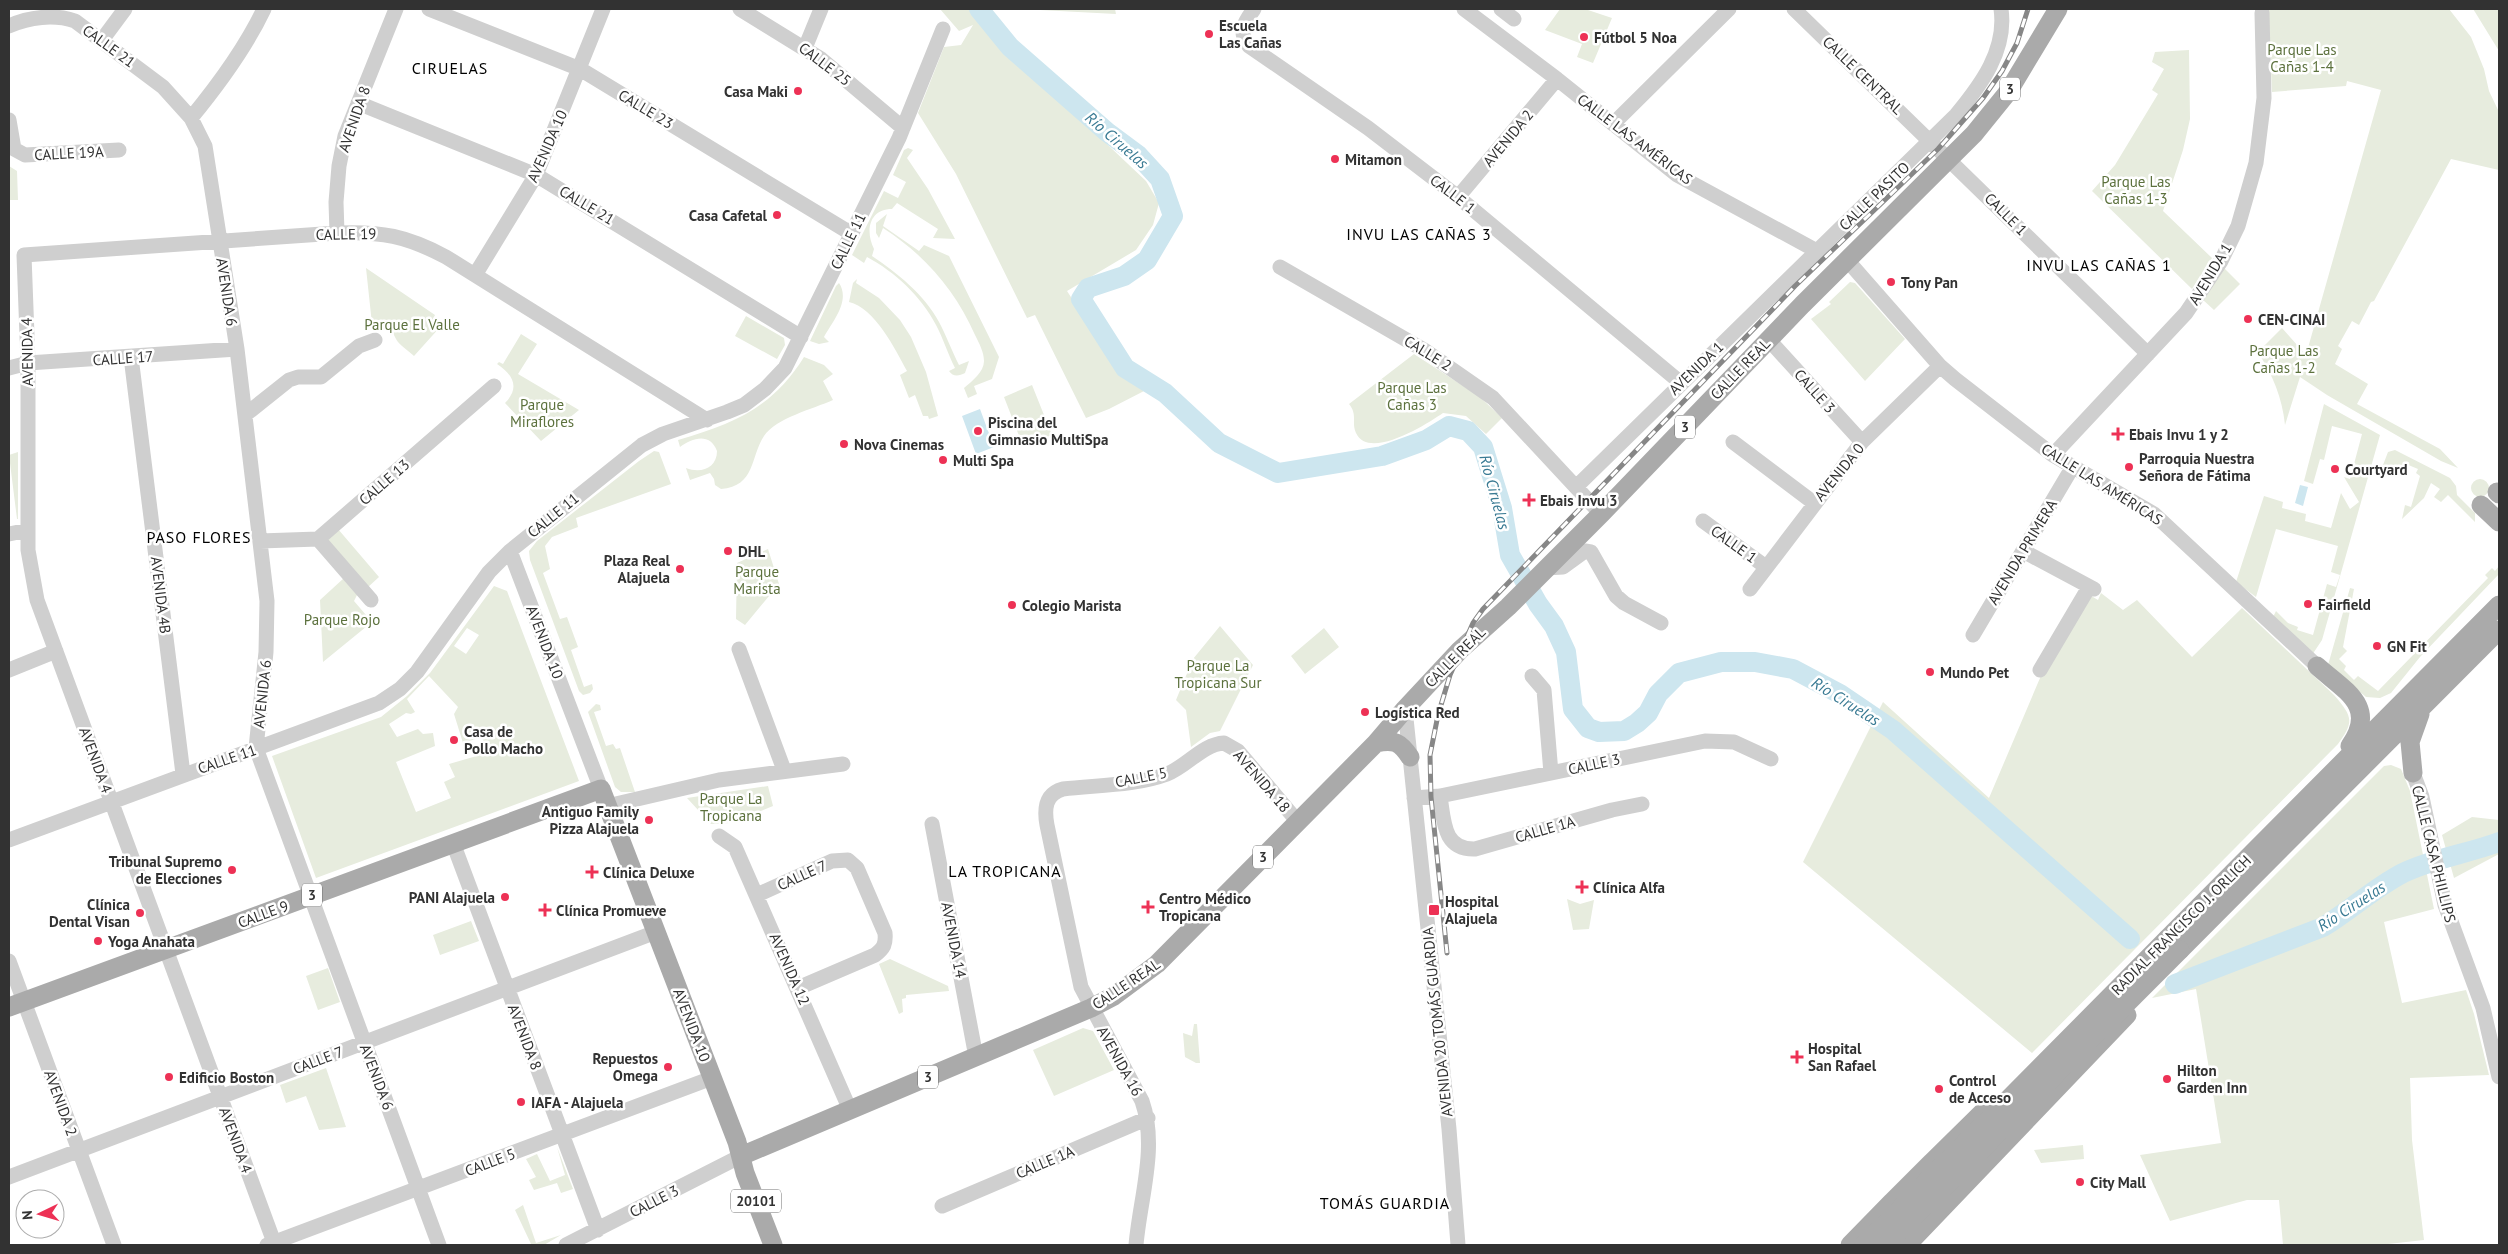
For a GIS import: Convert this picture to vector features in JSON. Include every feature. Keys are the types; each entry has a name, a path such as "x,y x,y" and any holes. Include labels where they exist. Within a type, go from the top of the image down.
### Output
{"main road":[{"name":"CALLE REAL","path":"741,1156 1091,1008 1121,991 1158,964 1376,743 1460,650 1508,606 1601,514 1847,260 1991,115 2008,92 2058,9"},
{"path":"2481,505 2499,522"},
{"path":"2392,711 2446,643 2499,590"},
{"name":"RADIAL FRANCISCO J. ORLICH","path":"1886,1245 2178,939 2326,777 2499,605"},
{"name":"RADIAL FRANCISCO J. ORLICH","path":"1864,1245 2178,939 2424,706 2499,630"},
{"path":"2317,666 2355,700 2362,718 2355,737 2326,777"},
{"path":"2413,773 2410,742 2414,725 2424,706"},
{"path":"1376,743 1395,741 1401,744 1410,757"},
{"path":"2374,754 2386,753 2400,756 2413,773"},
{"name":"CALLE 9","path":"16,1004 453,843 604,797"},
{"name":"AVENIDA 10","path":"604,797 712,1078 741,1156 745,1173 773,1245"},
{"path":"1850,1245 2137,958 2178,939"},
{"path":"1907,1245 2113,1030 2178,939"},
{"path":"1932,1162 1928,1168 1929,1174 1950,1201"},
{"path":"1892,1202 1899,1200 1905,1202 1931,1220"}],"street":[{"path":"102,40 125,9"},
{"path":"191,118 221,81 243,49 264,9"},
{"name":"AVENIDA 8","path":"337,233 338,166 345,136 396,9"},
{"name":"CALLE 23","path":"429,9 580,69 852,234"},
{"name":"AVENIDA 10","path":"475,275 536,174 603,9"},
{"name":"CALLE 25","path":"740,9 805,48 836,70 903,128"},
{"path":"805,48 821,9"},
{"name":"CALLE 1","path":"1254,9 1244,24 1242,35 1249,46 1367,127 1458,197 1681,383"},
{"path":"1501,9 1514,19"},
{"path":"1613,124 1729,9"},
{"name":"CALLE CENTRAL","path":"1794,9 1949,159"},
{"name":"CALLE PASITO","path":"1817,251 1931,141 1970,99 1984,78 2001,40 2001,9"},
{"name":"CALLE LAS AMÉRICAS","path":"1472,11 1677,175 1817,251"},
{"name":"AVENIDA 1","path":"2053,455 2186,313 2221,261 2238,226 2249,193 2256,163 2264,98 2262,13"},
{"name":"CALLE 21","path":"15,19 68,19 102,40 163,87 191,118"},
{"name":"CALLE 11","path":"9,840 183,774 370,707 392,696 416,672 489,572 510,552 642,445 662,434 707,420 744,404 765,390 785,368 852,234 903,128 943,29"},
{"name":"AVENIDA 2","path":"1458,197 1557,79"},
{"name":"CALLE 21","path":"358,103 536,174 800,337"},
{"name":"AVENIDA 6","path":"191,118 205,146 209,165 219,242 237,349 268,618 256,748 439,1245"},
{"name":"CALLE 19A","path":"9,120 12,142 19,153 25,155 119,150"},
{"name":"CALLE 1","path":"1949,159 2148,354"},
{"name":"CALLE 19","path":"24,254 337,233 376,232 401,237 424,245 475,275 707,420"},
{"name":"AVENIDA 1","path":"1577,486 1817,251"},
{"name":"AVENIDA 4","path":"24,254 28,363 28,530 34,588 272,1244"},
{"name":"CALLE LAS AMÉRICAS","path":"1847,260 1940,366 2053,455 2072,468 2154,514 2317,666"},
{"name":"CALLE 2","path":"1280,267 1424,350 1470,380 1493,398 1566,478 1577,486 1601,514"},
{"path":"245,415 289,380 298,377 322,377 359,346 375,340"},
{"name":"CALLE 3","path":"1769,340 1862,442"},
{"name":"CALLE 17","path":"9,368 28,363 237,349"},
{"name":"AVENIDA 4B","path":"131,357 183,774"},
{"name":"AVENIDA 0","path":"1750,589 1862,442 1940,366"},
{"name":"CALLE 13","path":"318,539 494,386"},
{"path":"1733,442 1814,503"},
{"name":"AVENIDA PRIMERA","path":"1973,635 2072,468"},
{"name":"CALLE 1","path":"1703,521 1766,567"},
{"path":"9,534 28,530"},
{"path":"260,541 318,539 371,600"},
{"path":"1546,569 1563,567 1585,551 1590,552 1616,596 1624,603 1661,622"},
{"path":"2023,551 2091,588 2040,670"},
{"name":"AVENIDA 10","path":"510,552 604,797"},
{"path":"739,649 784,770"},
{"path":"9,670 56,651"},
{"path":"1532,676 1544,690 1551,772"},
{"name":"AVENIDA 20 TOMÁS GUARDIA","path":"1405,709 1449,1129 1458,1245"},
{"name":"CALLE 3","path":"1414,798 1440,796 1705,741 1734,742 1771,759"},
{"name":"CALLE 5","path":"1051,795 1063,789 1159,777 1178,769 1210,747 1224,743"},
{"name":"AVENIDA 18","path":"1224,743 1238,751 1298,822"},
{"path":"604,797 784,770 842,764"},
{"name":"CALLE CASA PHILLIPS","path":"2413,773 2422,797 2447,914 2483,1008 2499,1077"},
{"name":"AVENIDA 16","path":"1051,795 1046,805 1046,825 1081,987 1142,1101 1148,1118 1150,1136 1136,1245"},
{"name":"CALLE 1A","path":"1440,796 1450,839 1460,848 1475,849 1612,810 1642,804"},
{"name":"AVENIDA 14","path":"932,824 976,1057"},
{"name":"AVENIDA 12","path":"719,836 735,847 850,1110"},
{"name":"AVENIDA 8","path":"453,843 598,1230"},
{"name":"CALLE 7","path":"757,895 832,861 848,860 857,868 885,933 886,943 882,950 875,954 798,988"},
{"name":"CALLE 7","path":"9,1177 656,932"},
{"name":"AVENIDA 2","path":"9,961 16,1004 79,1151 114,1245"},
{"name":"CALLE 5","path":"272,1244 712,1078"},
{"name":"CALLE 1A","path":"942,1206 1148,1118"},
{"name":"CALLE 3","path":"566,1245 741,1156"}],"green space":[{"path":"940,9 986,9 990,16 978,22 1146,181 1159,203 1153,225 1136,250 1067,291 1121,374 1146,390 1109,409 1086,418 1035,315 1027,318 956,174 918,113 944,47 961,45 973,25 959,31"},
{"path":"1115,9 1116,14 1040,10"},
{"name":"Fútbol 5 Noa","path":"1560,9 1585,9 1612,18 1593,63 1577,57 1582,44 1545,30"},
{"path":"2268,9 2449,9 2471,37 2484,69 2489,91 2499,112 2499,170 2451,159 2374,301 2371,302 2359,325 2352,321 2338,346 2342,349 2335,364 2368,384 2357,404 2440,449 2458,468 2441,461 2327,395 2300,377 2285,425 2282,405 2276,387 2258,352 2282,328 2306,355 2381,90 2347,81 2346,86 2272,92"},
{"path":"2473,9 2499,9 2499,51 2475,12"},
{"name":"Parque Las Cañas 1-3","path":"2189,50 2190,119 2183,150 2163,211 2212,258 2192,289 2092,191 2115,165 2158,94 2152,90 2164,69 2152,62 2155,52"},
{"path":"908,148 913,150 907,158 928,189 955,239 933,238 938,229 897,203 892,209 878,213 871,222 870,235 874,249 872,256 900,277 926,302 939,322 959,365 969,361 965,373 961,375 954,375 949,371 955,368 941,335 930,314 915,295 897,277 877,263 867,257 864,263 852,255 884,191 898,198 906,182 893,175 904,150"},
{"path":"9,166 17,171 18,200 9,200"},
{"path":"887,214 883,226 919,251 924,245 949,256 999,357 992,379 974,386 977,394 968,398 964,388 980,373 984,361 981,348 967,319 948,288 912,250 883,228 879,238 876,233 876,223"},
{"name":"Parque El Valle","path":"366,268 435,315 432,321 441,326 414,356 401,346 390,326 383,322 372,324"},
{"path":"2224,268 2240,284 2214,310 2202,299"},
{"path":"857,279 856,283 879,298 900,320 911,337 926,372 938,416 929,419 928,416 923,416 915,395 909,398 900,375 907,371 883,330 867,312 849,302 853,283"},
{"path":"1850,282 1855,283 1905,339 1865,381 1811,319 1831,304 1829,302"},
{"path":"839,283 843,297 842,304 824,337 829,342 819,344 810,341 836,286"},
{"path":"746,316 784,338 785,345 777,359 735,336"},
{"name":"Parque Miraflores","path":"521,334 537,344 518,374 579,410 541,441 505,403 513,392 513,381 507,372 497,364 499,362 503,364"},
{"name":"Parque Las Cañas 3","path":"1414,354 1480,397 1502,418 1486,434 1466,416 1443,413 1412,432 1398,438 1385,442 1373,443 1363,441 1356,433 1354,415 1349,404"},
{"path":"804,357 824,365 833,374 823,381 833,400 786,419 770,430 764,436 750,469 741,482 732,487 721,489 715,485 710,473 690,480 686,468 702,470 707,468 714,462 717,451 710,441 705,439 695,439 680,447 678,440 717,427 750,412 779,389 792,375"},
{"path":"1032,385 1052,435 1023,446 1004,397"},
{"path":"2324,404 2380,435 2322,640 2312,655 2273,617 2276,611 2288,623 2298,627 2297,630 2313,635 2327,584 2336,587 2340,575 2331,572 2338,546 2276,529 2256,597 2236,582 2264,496 2283,502 2282,508 2306,514 2305,521 2331,528 2341,493 2350,509 2359,502 2344,477 2350,479 2362,434 2332,426 2324,460 2320,459 2313,484 2304,481"},
{"path":"2395,450 2450,478 2456,486 2457,495 2475,513 2475,522 2448,495 2441,502 2434,497 2440,489 2431,483 2424,498 2402,519 2405,505 2411,507 2420,476 2416,473 2418,469 2406,464 2404,468 2383,465 2388,452"},
{"path":"654,451 659,452 671,484 576,518 578,527 552,537 545,546 550,569 543,573 560,619 567,617 578,647 571,650 584,687 592,684 593,689 590,693 583,695 579,691 530,560 529,551 537,541"},
{"path":"18,452 18,519 17,519 9,455"},
{"path":"2476,479 2484,479 2489,484 2487,495 2476,497 2471,492 2471,484"},
{"path":"338,529 379,577 367,588 326,540"},
{"name":"Parque Marista","path":"768,549 779,584 745,625 736,619 737,563"},
{"path":"2499,566 2499,574 2420,657 2391,693 2380,698 2366,697 2328,665 2350,588 2354,589 2343,647 2347,651 2339,659 2346,666 2344,670 2354,680 2358,676 2378,691 2488,578 2485,575 2492,568 2495,571"},
{"name":"Parque Rojo","path":"344,578 358,593 354,601 372,622 323,662 320,600"},
{"path":"494,586 507,591 579,781 316,878 272,756 381,717 407,696 430,673","holes":["467,628 479,635 466,654 454,646","429,676 458,707 454,714 463,743 482,737 487,753 449,764 455,777 444,782 451,798 416,812 396,762 435,746 433,733 423,734 418,729 397,737 389,724 406,713 411,714 415,712 407,699"]},
{"path":"2101,593 2123,610 2137,600 2192,657 2242,608 2334,695 2345,708 2349,724 2338,744 2032,1053 1803,862 1883,702 1989,798 2043,671 2088,594 2098,600"},
{"name":"Parque La Tropicana Sur","path":"1220,626 1253,665 1220,731 1210,733 1191,747 1186,710 1176,700 1193,659"},
{"path":"1324,628 1339,647 1305,674 1291,656"},
{"path":"596,704 600,705 601,710 594,712 606,746 613,744 616,749 620,748 635,792 621,792 615,787 588,712"},
{"path":"2391,765 2401,769 2410,791 2434,909 2384,922 2402,1003 2466,990 2489,1075 2410,1078 2412,1140 2424,1240 2379,1245 2283,1245 2279,1200 2247,1200 2170,1221 2140,1155 2221,1143 2196,989 2152,998 2384,766"},
{"name":"Parque La Tropicana","path":"768,786 773,806 731,823 711,824 687,798"},
{"path":"2472,817 2499,820 2499,854 2454,878 2442,835"},
{"path":"1567,899 1580,904 1594,900 1589,929 1573,930"},
{"path":"471,921 479,941 440,955 433,935"},
{"path":"890,959 948,986 949,991 906,995 906,998 902,999 903,1012 899,1014 879,964"},
{"path":"328,968 340,1002 318,1010 306,976"},
{"path":"1194,1024 1197,1024 1200,1063 1185,1057 1183,1033 1192,1036"},
{"path":"1083,1028 1093,1031 1114,1070 1054,1096 1033,1050"},
{"path":"326,1068 346,1127 319,1130 306,1096 286,1103 280,1085"},
{"path":"2083,1145 2084,1159 2041,1163 2034,1150"},
{"path":"557,1147 573,1189 561,1193 557,1183 534,1190 529,1180 536,1177 526,1159 537,1154 550,1181 565,1175"},
{"path":"523,1205 536,1243 561,1235 544,1245 529,1245 531,1244 515,1210"}],"water":[{"name":"Piscina del Gimnasio MultiSpa","path":"980,409 994,447 976,454 962,416"},
{"path":"2300,485 2308,487 2303,506 2295,503"}],"waterway":[{"name":"Río Ciruelas","path":"979,9 1010,47 1107,132 1138,155 1160,179 1173,216 1147,260 1124,276 1088,288 1081,299 1125,368 1165,393 1219,443 1278,473 1382,456 1426,440 1449,426 1468,431 1483,447 1502,508 1510,555 1538,604 1554,626 1566,652 1573,709 1588,728 1599,732 1624,731 1648,713 1658,694 1679,673 1721,662 1755,662 1793,669 1840,694 1893,730 2130,939"},
{"name":"Río Ciruelas","path":"2175,984 2323,927 2382,885 2403,873 2499,842"}],"railway":[{"path":"1447,953 1431,797 1430,755 1438,715 1450,675 1473,623 1483,609 1795,286 1938,149 1983,98 2002,71 2017,43 2028,9"}],"place":[{"name":"Escuela Las Cañas","path":"1209,34"},
{"name":"Fútbol 5 Noa","path":"1584,37"},
{"name":"Casa Maki","path":"798,91"},
{"name":"Mitamon","path":"1335,159"},
{"name":"Casa Cafetal","path":"777,215"},
{"name":"Tony Pan","path":"1891,282"},
{"name":"CEN-CINAI","path":"2248,319"},
{"name":"Piscina del Gimnasio MultiSpa","path":"978,431"},
{"name":"Ebais Invu 1 y 2","path":"2118,434"},
{"name":"Nova Cinemas","path":"844,444"},
{"name":"Multi Spa","path":"943,460"},
{"name":"Parroquia Nuestra Señora de Fátima","path":"2129,467"},
{"name":"Courtyard","path":"2335,469"},
{"name":"Ebais Invu 3","path":"1529,500"},
{"name":"DHL","path":"728,551"},
{"name":"Plaza Real Alajuela","path":"680,569"},
{"name":"Fairfield","path":"2308,604"},
{"name":"Colegio Marista","path":"1012,605"},
{"name":"GN Fit","path":"2377,646"},
{"name":"Mundo Pet","path":"1930,672"},
{"name":"Logística Red","path":"1365,712"},
{"name":"Casa de Pollo Macho","path":"454,740"},
{"name":"Antiguo Family Pizza Alajuela","path":"649,820"},
{"name":"Tribunal Supremo de Elecciones","path":"232,870"},
{"name":"Clínica Deluxe","path":"592,872"},
{"name":"Clínica Alfa","path":"1582,887"},
{"name":"PANI Alajuela","path":"505,897"},
{"name":"Centro Médico Tropicana","path":"1148,907"},
{"name":"Clínica Promueve","path":"545,910"},
{"name":"Hospital Alajuela","path":"1434,910"},
{"name":"Clínica Dental Visan","path":"140,913"},
{"name":"Yoga Anahata","path":"98,941"},
{"name":"Hospital San Rafael","path":"1797,1057"},
{"name":"Repuestos Omega","path":"668,1067"},
{"name":"Edificio Boston","path":"169,1077"},
{"name":"Hilton Garden Inn","path":"2167,1079"},
{"name":"Control de Acceso","path":"1939,1089"},
{"name":"IAFA - Alajuela","path":"521,1102"},
{"name":"City Mall","path":"2080,1182"}],"district":[{"name":"CIRUELAS","path":"450,68"},
{"name":"INVU LAS CAÑAS 3","path":"1419,234"},
{"name":"INVU LAS CAÑAS 1","path":"2099,265"},
{"name":"PASO FLORES","path":"199,537"},
{"name":"LA TROPICANA","path":"1005,871"},
{"name":"TOMÁS GUARDIA","path":"1385,1203"}],"park label":[{"name":"Parque Las Cañas 1-4","path":"2302,58"},
{"name":"Parque Las Cañas 1-2","path":"2284,358"}]}
